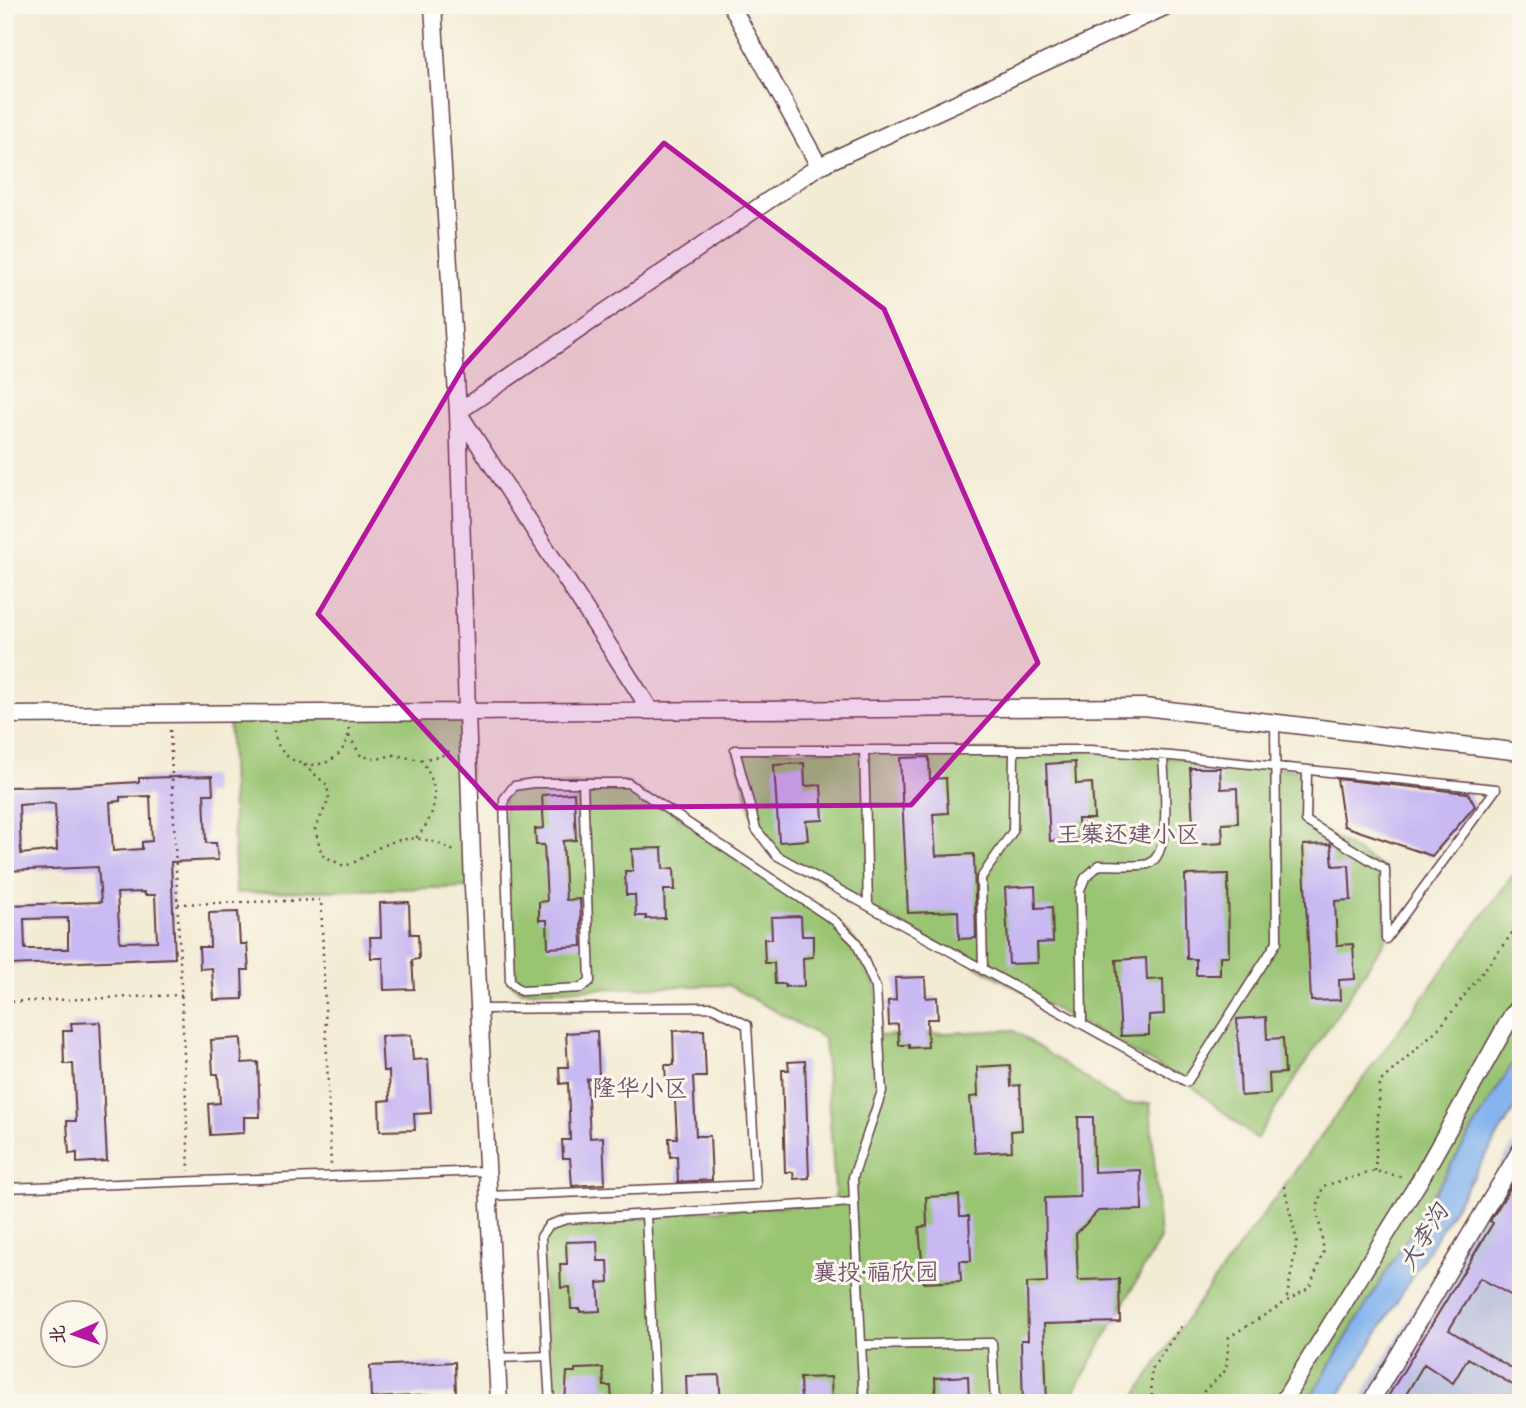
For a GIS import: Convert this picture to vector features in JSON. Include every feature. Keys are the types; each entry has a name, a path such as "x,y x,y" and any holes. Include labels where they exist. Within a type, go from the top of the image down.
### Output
{"street":[{"path":"433,5 457,412 472,864 499,1403"},
{"path":"731,5 819,166"},
{"path":"457,412 819,166 1169,5"},
{"path":"457,412 651,711"},
{"path":"5,716 1144,707 1521,752"},
{"path":"1282,1403 1420,1180 1512,1015 1521,1004"},
{"path":"1370,1403 1521,1149"}],"lane":[{"path":"1275,722 1275,768 1277,942 1187,1082 776,855 756,829 735,750 1090,750 1163,756 1275,768 1482,787 1496,789 1386,939 1385,869 1307,821 1307,771"},
{"path":"864,750 868,905"},
{"path":"984,970 981,878 1013,831 1014,750"},
{"path":"1082,1024 1080,890 1085,878 1099,865 1148,864 1158,856 1164,839 1163,756"},
{"path":"583,783 590,981 581,988 521,991 510,982 503,799 514,786 533,783 583,783 628,783 835,921 856,942 876,988 882,1091 853,1177 864,1403"},
{"path":"479,1009 712,1007 747,1025 755,1185 488,1196"},
{"path":"5,1188 487,1171"},
{"path":"550,1403 541,1237 549,1225 567,1219 855,1202"},
{"path":"646,1214 655,1403"},
{"path":"861,1345 992,1343 995,1403"},
{"path":"496,1358 547,1356"}],"path":[{"path":"272,713 274,737 285,753 327,785 329,799 315,829 322,855 344,866 361,860 376,849 399,839 416,838 440,843 472,864"},
{"path":"304,765 323,765 340,753 349,736 350,713"},
{"path":"170,714 190,1181"},
{"path":"349,736 361,756 377,759 393,755 421,760 443,755 462,745 468,735"},
{"path":"416,838 430,823 435,793 430,772 421,760"},
{"path":"178,904 321,900 331,1176"},
{"path":"1375,1171 1380,1082 1441,1026 1521,922"},
{"path":"5,1002 182,995"},
{"path":"1198,1403 1197,1398 1226,1370 1229,1337 1310,1287 1324,1251 1317,1209 1323,1186 1375,1171 1420,1180"},
{"path":"1284,1186 1297,1241 1286,1302"},
{"path":"1152,1403 1151,1370 1184,1322"}],"highlighted area":[{"path":"664,143 884,309 1038,663 911,805 497,808 318,614 464,366"}],"shaded area":[{"path":"1520,1132 1521,1403 1358,1403"}],"green space":[{"path":"467,712 473,887 236,893 229,714"},
{"path":"735,750 1090,750 1307,771 1307,821 1385,869 1386,939 1256,1139 1187,1082 776,855 756,829"},
{"path":"628,783 835,921 856,942 876,988 879,1036 1013,1030 1124,1104 1150,1103 1160,1239 1068,1403 550,1403 541,1237 549,1225 567,1219 836,1203 824,1038 728,985 521,991 510,982 504,799 514,786"},
{"path":"1521,864 1521,1050 1307,1403 1131,1403 1184,1322"}],"water":[{"name":"大李沟","path":"1521,1050 1521,1098 1335,1403 1307,1403"}],"building":[{"path":"929,757 930,779 946,778 948,813 933,814 936,856 974,854 976,938 959,939 958,911 908,913 900,758"},
{"path":"1075,762 1076,784 1092,783 1094,819 1078,819 1079,839 1050,841 1046,764"},
{"path":"804,763 805,786 821,785 823,820 806,821 808,840 779,842 774,765"},
{"path":"1190,768 1220,768 1221,789 1237,788 1238,823 1222,824 1223,843 1194,845"},
{"path":"212,776 213,794 204,794 206,843 216,843 218,860 171,862 175,958 10,965 9,905 101,902 98,867 6,871 5,787 139,782 139,778","holes":["150,796 152,841 142,842 142,849 113,851 110,802 120,801 120,797","55,804 57,850 21,854 19,805","144,892 145,895 155,895 157,941 120,942 117,893","68,918 68,949 25,949 24,919"]},
{"path":"1337,779 1468,793 1475,806 1432,856 1344,826"},
{"path":"574,793 576,840 563,841 566,900 580,899 582,946 548,948 547,920 539,920 539,902 547,901 544,845 536,845 535,829 544,828 542,795"},
{"path":"1331,844 1333,866 1349,865 1351,900 1335,901 1337,945 1353,944 1355,979 1339,980 1340,1000 1311,1001 1303,845"},
{"path":"662,848 663,869 674,868 675,890 664,890 665,918 646,919 646,916 636,916 635,895 626,895 625,871 633,871 632,849"},
{"path":"1228,874 1229,956 1220,956 1220,975 1196,975 1196,959 1187,959 1185,875"},
{"path":"1035,886 1036,908 1052,907 1053,942 1037,943 1038,963 1009,964 1005,888"},
{"path":"409,902 410,934 418,934 419,959 412,960 414,989 384,990 383,958 371,958 370,937 381,937 380,903"},
{"path":"238,912 240,944 247,944 249,970 242,970 243,999 214,1000 212,968 200,969 199,947 210,947 209,913"},
{"path":"801,916 802,936 813,936 813,957 803,958 804,986 785,987 785,984 775,984 774,963 765,963 764,939 772,939 771,917"},
{"path":"1146,958 1147,980 1163,979 1164,1014 1149,1015 1149,1035 1121,1036 1116,960"},
{"path":"925,977 926,998 937,997 938,1019 927,1019 928,1047 909,1048 909,1045 899,1045 898,1024 889,1025 888,1001 896,1000 895,978"},
{"path":"1266,1017 1267,1039 1283,1038 1285,1073 1269,1074 1270,1094 1241,1096 1237,1019"},
{"path":"100,1022 107,1161 77,1163 77,1153 69,1154 67,1121 76,1121 73,1064 64,1064 63,1031 72,1031 71,1023"},
{"path":"704,1030 706,1077 693,1077 696,1136 710,1136 712,1180 678,1182 677,1156 670,1157 669,1138 677,1138 674,1081 666,1082 665,1065 674,1065 673,1031"},
{"path":"597,1031 599,1078 587,1079 590,1138 603,1137 605,1184 572,1186 570,1158 563,1158 562,1140 570,1140 568,1083 560,1084 559,1067 568,1067 566,1033"},
{"path":"411,1035 413,1060 428,1059 431,1113 414,1114 415,1130 380,1131 379,1101 390,1100 389,1071 383,1071 381,1036"},
{"path":"241,1038 242,1063 258,1062 260,1117 244,1117 244,1133 210,1135 208,1104 220,1103 218,1074 213,1074 211,1040"},
{"path":"805,1061 809,1178 794,1179 793,1172 785,1172 782,1070 789,1070 788,1062"},
{"path":"1010,1065 1011,1086 1020,1085 1022,1130 1011,1131 1012,1151 975,1153 970,1097 978,1096 977,1067"},
{"path":"1078,1117 1093,1117 1094,1172 1141,1170 1142,1210 1098,1211 1076,1234 1078,1280 1119,1279 1120,1322 1044,1324 1047,1403 1023,1403 1021,1340 1028,1340 1027,1283 1047,1282 1045,1198 1080,1197"},
{"path":"1521,1170 1521,1271 1515,1279 1521,1282 1521,1301 1480,1278 1449,1330 1521,1374 1521,1390 1468,1358 1453,1383 1424,1364 1401,1403 1384,1403 1493,1223 1490,1221"},
{"path":"959,1195 960,1216 969,1216 971,1261 960,1261 961,1281 924,1283 919,1227 927,1226 926,1197"},
{"path":"597,1241 598,1261 608,1261 609,1282 598,1283 600,1311 580,1312 580,1309 571,1309 570,1287 561,1288 560,1264 567,1264 566,1242"},
{"path":"455,1362 456,1394 371,1398 370,1366"},
{"path":"603,1368 604,1386 611,1386 612,1403 565,1403 567,1372"},
{"path":"719,1375 721,1403 687,1403 686,1376"},
{"path":"968,1376 969,1403 936,1403 935,1378"},
{"path":"831,1377 832,1403 801,1403 800,1378"}],"district":[{"name":"王寨还建小区","path":"1128,833"},
{"name":"隆华小区","path":"640,1087"},
{"name":"襄投·福欣园","path":"876,1271"}]}
